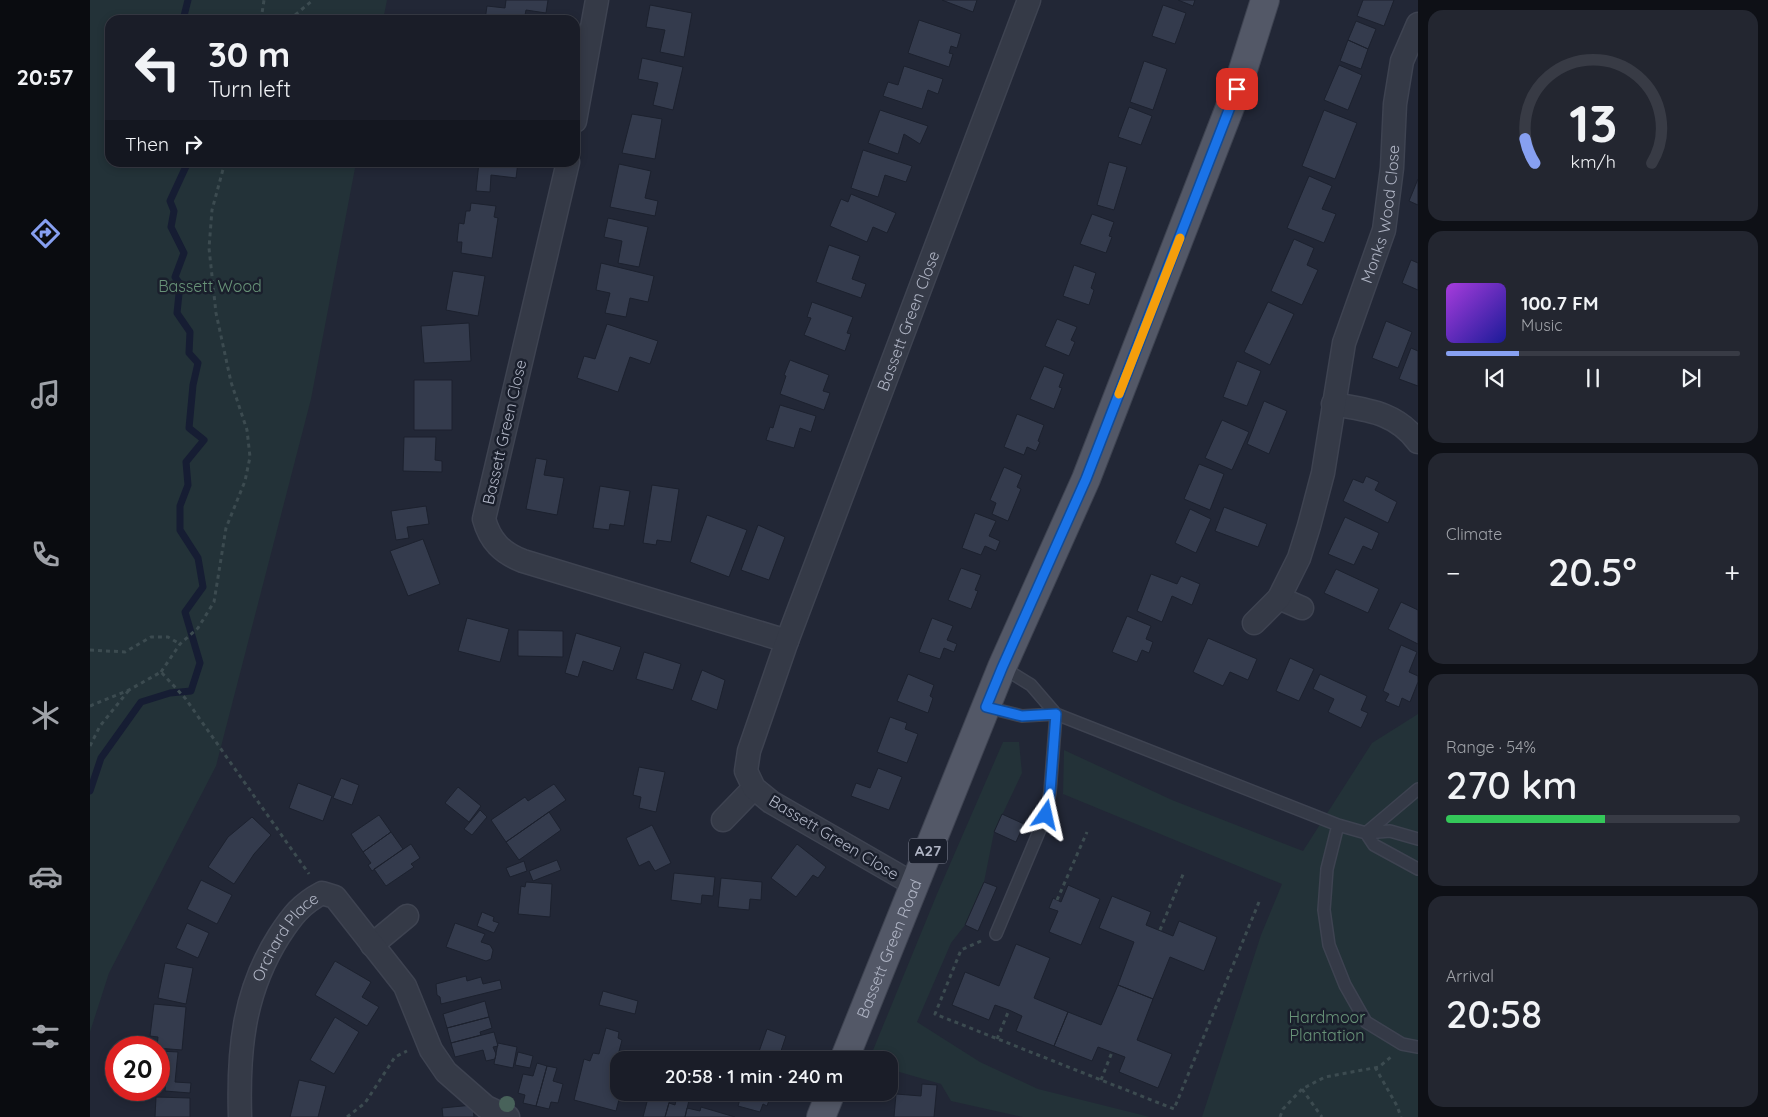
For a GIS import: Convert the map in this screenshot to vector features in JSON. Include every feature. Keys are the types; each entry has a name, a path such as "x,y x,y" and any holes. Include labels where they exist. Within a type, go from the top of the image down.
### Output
{"main road":[{"name":"Bassett Green Road","path":"848,1051 1002,668 1086,479 1237,89 1265,0"},
{"path":"821,1117 827,1101"}],"street":[{"path":"580,94 597,0"},
{"name":"Bassett Green Close","path":"915,885 771,802 754,788 746,771 749,751 787,642 1028,0"},
{"name":"Monks Wood Close","path":"1254,623 1279,598 1299,558 1309,526 1323,473 1344,343 1384,230 1392,168 1395,104 1402,60 1418,24"},
{"name":"Bassett Green Close","path":"567,167 484,519 488,532 508,556 787,642"},
{"path":"1333,404 1371,410 1386,415 1398,422 1418,442"},
{"path":"1279,598 1302,608"},
{"name":"Bassett Green Close","path":"723,820 754,788"},
{"name":"Orchard Place","path":"240,1117 239,1080 247,1014 254,985 268,955 291,918 308,900 322,894 335,897 405,986 431,1050 446,1072 486,1107 508,1117"},
{"path":"372,945 407,916"}],"lane":[{"path":"996,934 1046,815 1050,792 1056,714 1031,684 1002,668"},
{"path":"986,707 1022,716 1056,714 1338,825 1366,833 1390,831 1418,839"},
{"path":"1366,833 1418,789"},
{"path":"1338,825 1327,869 1324,910 1329,945 1345,985 1366,1022 1402,1044 1418,1047"},
{"path":"1366,833 1374,845 1418,869"}],"path":[{"path":"262,15 264,0"},
{"path":"295,15 314,0"},
{"path":"90,706 129,690 161,672 180,644 198,628 214,602 226,528 246,481 250,457 247,430 231,382 216,313 210,248 212,210 224,167"},
{"path":"90,650 125,652 151,637 168,637 180,644"},
{"path":"161,672 185,698 322,894"},
{"path":"90,746 100,726 129,690"},
{"path":"1057,900 1087,832"},
{"path":"1160,930 1184,872"},
{"path":"996,934 961,950 935,1014 1174,1109 1259,902"},
{"path":"997,1039 1009,1010"},
{"path":"1280,1117 1283,1109 1302,1089 1325,1077 1375,1068 1390,1059 1402,1044"},
{"path":"347,1117 365,1103 395,1056 404,1051 431,1050"},
{"path":"1102,1080 1112,1052"},
{"path":"1375,1068 1397,1106 1401,1117"},
{"path":"1302,1089 1322,1117"}],"green space":[{"name":"Bassett Wood","path":"90,0 387,0 384,15 105,15 105,167 355,167 311,399 216,766 109,973 90,1032"},
{"name":"Hardmoor Plantation","path":"1418,714 1418,1117 1202,1117 1261,935 1282,884 1063,794 1064,750 1172,800 1303,851 1372,743"},
{"path":"1003,742 1019,742 1022,773 994,832 984,882 965,925 951,943 917,1022 980,1062 1038,1089 1150,1117 1023,1117 951,1101 941,1084 898,1072 898,1051 873,1051 937,894"}],"building":[{"path":"506,0 548,0 546,13 526,10 525,15 486,15 487,6 505,8"},
{"path":"942,0 977,0 973,12"},
{"path":"1178,0 1195,0 1193,6"},
{"path":"1363,0 1394,0 1384,26 1357,16"},
{"path":"650,5 692,13 684,57 660,52 665,30 646,27"},
{"path":"1163,5 1186,13 1175,44 1152,36"},
{"path":"919,20 961,34 957,48 951,46 949,53 953,54 949,67 908,53"},
{"path":"1356,21 1376,29 1368,49 1348,40"},
{"path":"1348,40 1368,49 1361,69 1340,61"},
{"path":"642,58 683,67 673,110 653,105 658,83 638,79"},
{"path":"1144,61 1167,69 1153,110 1130,102"},
{"path":"1339,65 1362,75 1348,110 1324,100"},
{"path":"904,66 943,79 938,94 928,90 922,109 883,96 888,82 898,85"},
{"path":"1129,107 1152,116 1141,145 1118,137"},
{"path":"880,110 928,126 920,144 904,134 898,154 868,143"},
{"path":"1324,110 1357,123 1335,179 1302,166"},
{"path":"632,114 662,119 655,159 622,153"},
{"path":"863,150 912,166 906,182 885,175 878,197 851,188"},
{"path":"1109,162 1127,167 1114,210 1097,205"},
{"path":"619,164 651,171 645,198 658,201 655,216 610,207"},
{"path":"478,167 517,167 516,178 491,175 490,192 476,191"},
{"path":"1309,176 1332,186 1322,209 1336,214 1324,243 1287,228"},
{"path":"1418,179 1418,205 1409,201"},
{"path":"851,194 896,213 887,233 873,227 867,242 830,226 841,199 848,202"},
{"path":"471,203 496,206 494,217 498,218 492,258 461,253 462,242 457,242 459,223 464,224 466,211 470,211"},
{"path":"1092,214 1114,222 1109,236 1112,237 1106,253 1080,244"},
{"path":"608,218 648,227 639,267 618,263 622,241 604,237"},
{"path":"1294,239 1314,248 1307,265 1318,270 1302,305 1271,291"},
{"path":"829,245 860,256 852,279 866,284 861,298 816,282"},
{"path":"1411,260 1418,263 1418,290 1402,283"},
{"path":"601,263 654,276 648,302 630,298 626,317 605,313 610,293 596,290"},
{"path":"1074,265 1096,273 1091,288 1094,290 1089,305 1063,296"},
{"path":"453,271 485,276 478,316 446,310"},
{"path":"812,302 853,317 847,333 851,334 845,351 804,335 811,318 807,317"},
{"path":"1268,302 1294,314 1270,365 1244,352"},
{"path":"1057,319 1077,327 1071,340 1075,342 1069,356 1045,346"},
{"path":"1386,321 1412,332 1398,368 1372,358"},
{"path":"469,323 471,361 424,363 421,326"},
{"path":"607,324 658,341 650,364 630,357 618,392 577,378 584,356 595,359"},
{"path":"1411,348 1418,351 1418,386 1399,379"},
{"path":"790,360 829,375 823,391 830,393 824,410 780,394 786,376 784,375"},
{"path":"1237,361 1261,371 1247,406 1223,397"},
{"path":"1044,366 1064,374 1059,387 1062,388 1054,409 1030,399"},
{"path":"414,380 452,380 452,430 414,430"},
{"path":"1264,401 1287,411 1269,454 1247,444"},
{"path":"780,405 816,416 811,432 800,428 794,448 766,440 770,427 773,428"},
{"path":"1017,414 1044,425 1036,451 1027,447 1024,455 1004,447"},
{"path":"1222,420 1249,432 1232,470 1205,458"},
{"path":"404,437 436,437 435,460 442,461 442,472 403,471"},
{"path":"536,458 547,460 544,475 564,478 557,515 526,509"},
{"path":"1199,464 1224,474 1210,510 1184,499"},
{"path":"1004,467 1022,475 1017,487 1021,489 1008,521 992,514 996,503 990,500"},
{"path":"1366,476 1379,482 1375,490 1397,502 1388,523 1343,501 1353,479 1363,483"},
{"path":"652,485 679,489 671,542 657,540 656,545 643,543"},
{"path":"600,486 630,491 624,526 610,524 609,530 593,528"},
{"path":"426,506 429,524 407,527 409,538 396,540 391,511"},
{"path":"1224,507 1267,524 1258,547 1215,531"},
{"path":"1190,509 1211,519 1196,553 1175,543"},
{"path":"975,513 996,521 989,536 1000,541 996,551 985,546 981,555 962,548"},
{"path":"707,515 747,530 729,577 690,562"},
{"path":"1345,517 1379,533 1372,550 1363,546 1354,565 1328,554"},
{"path":"758,525 785,537 769,580 741,570"},
{"path":"423,539 440,584 408,596 390,551"},
{"path":"961,568 981,575 975,590 978,591 971,609 948,600"},
{"path":"1336,569 1379,589 1368,613 1324,593"},
{"path":"1151,574 1177,584 1181,576 1200,584 1192,605 1172,596 1162,622 1137,611"},
{"path":"1401,602 1418,610 1418,644 1388,629"},
{"path":"1127,616 1151,626 1146,639 1153,642 1149,653 1142,650 1137,662 1112,652"},
{"path":"467,618 509,629 500,662 458,651"},
{"path":"932,618 953,626 947,640 957,644 954,652 944,648 940,659 919,652"},
{"path":"518,630 563,631 563,657 518,656"},
{"path":"576,633 621,647 613,671 583,661 578,677 565,673"},
{"path":"1208,638 1257,659 1248,680 1230,672 1223,686 1193,672"},
{"path":"1401,645 1417,652 1409,672 1418,676 1418,682 1410,702 1402,698 1399,707 1385,701 1389,694 1383,691"},
{"path":"644,652 681,664 673,690 636,679"},
{"path":"1290,658 1314,669 1299,701 1276,691"},
{"path":"702,670 725,680 717,710 691,700"},
{"path":"908,674 934,685 930,696 933,698 928,713 897,701"},
{"path":"1320,674 1367,696 1361,710 1368,713 1361,728 1328,712 1334,699 1313,689"},
{"path":"890,717 907,723 905,729 918,734 907,763 877,752"},
{"path":"639,767 665,772 656,812 639,808 641,797 633,795"},
{"path":"878,768 902,777 889,810 851,796 856,783 870,788"},
{"path":"341,778 359,785 352,805 333,798"},
{"path":"298,783 332,796 323,821 289,808"},
{"path":"554,784 566,800 506,842 491,820 525,797 528,801"},
{"path":"458,787 481,806 469,822 445,803"},
{"path":"480,810 487,817 472,835 464,829"},
{"path":"549,812 561,830 519,860 506,842"},
{"path":"1002,814 1024,824 1016,842 994,832"},
{"path":"379,815 391,832 363,852 351,834"},
{"path":"252,817 271,835 254,854 234,884 208,867 228,837"},
{"path":"652,825 671,863 655,871 649,861 639,866 626,838"},
{"path":"391,832 403,849 372,871 368,865 371,863 363,852"},
{"path":"411,844 420,858 411,864 414,867 386,886 374,869"},
{"path":"797,844 826,867 818,878 813,875 796,897 771,878"},
{"path":"557,860 561,870 533,881 529,871"},
{"path":"524,861 527,871 510,877 506,868"},
{"path":"674,873 715,877 713,896 702,895 701,904 671,900"},
{"path":"721,878 762,882 761,900 750,899 749,910 718,907"},
{"path":"201,880 232,895 217,924 187,909"},
{"path":"526,882 552,884 550,917 518,914 521,886 525,887"},
{"path":"984,882 997,887 978,931 965,925"},
{"path":"1068,885 1100,899 1081,945 1049,932 1058,911 1049,908 1053,898 1061,902"},
{"path":"1112,896 1151,912 1146,925 1173,936 1179,921 1217,937 1204,971 1170,957 1153,999 1118,985 1134,942 1099,928"},
{"path":"482,912 494,917 493,921 499,923 494,933 477,926"},
{"path":"187,923 209,933 198,958 176,948"},
{"path":"455,923 485,934 481,942 490,945 493,950 491,959 486,961 446,947"},
{"path":"1016,944 1050,958 1034,998 1068,1012 1054,1046 1016,1031 1022,1016 1009,1010 995,1005 989,1020 952,1005 965,972 999,986"},
{"path":"335,961 371,982 362,997 379,1007 367,1026 315,995"},
{"path":"165,963 193,968 186,1004 158,998"},
{"path":"466,976 467,981 481,977 483,984 500,980 502,989 441,1004 440,997 437,995 436,984"},
{"path":"1118,985 1153,999 1137,1040 1172,1054 1158,1088 1119,1072 1125,1057 1098,1047 1092,1061 1054,1046 1068,1012 1101,1025"},
{"path":"603,991 638,1001 635,1014 599,1005"},
{"path":"485,1001 489,1017 447,1028 443,1014"},
{"path":"154,1004 186,1007 182,1050 170,1049 170,1036 150,1036"},
{"path":"335,1017 359,1032 334,1074 310,1060"},
{"path":"489,1017 492,1028 480,1032 481,1035 451,1043 447,1028"},
{"path":"606,1028 619,1032 618,1038 622,1040 619,1051 610,1051 610,1101 619,1101 616,1111 574,1100 584,1059 590,1061 593,1053 599,1054"},
{"path":"767,1029 786,1036 781,1051 759,1051"},
{"path":"494,1032 498,1046 493,1047 496,1054 495,1059 486,1061 483,1050 455,1057 451,1043"},
{"path":"498,1043 517,1047 513,1068 494,1064"},
{"path":"170,1052 178,1052 175,1082 191,1083 190,1093 170,1091"},
{"path":"518,1052 533,1056 530,1068 515,1065"},
{"path":"537,1063 547,1066 536,1106 523,1103 525,1095 518,1093 523,1074 533,1076"},
{"path":"547,1066 557,1068 553,1081 563,1084 558,1103 551,1102 549,1109 536,1106"},
{"path":"299,1080 326,1086 318,1117 290,1117"},
{"path":"922,1084 937,1085 934,1117 894,1117 898,1094 921,1096"},
{"path":"170,1097 190,1098 190,1117 155,1117 156,1101 170,1101"},
{"path":"647,1101 669,1101 665,1117 643,1117"},
{"path":"676,1101 689,1101 685,1117 665,1117 669,1103 675,1105"},
{"path":"739,1101 769,1101 767,1106 763,1104 760,1112 738,1106"},
{"path":"473,1105 474,1117 443,1117 442,1108"},
{"path":"701,1107 735,1117 685,1117 687,1108 700,1111"}],"waterway":[{"path":"184,15 188,0"},
{"path":"90,791 101,758 141,702 170,693 191,691 200,663 185,612 203,587 198,558 180,530 180,506 188,485 186,462 204,440 189,428 193,385 198,363 189,353 190,332 177,313 180,284 175,277 184,253 171,227 174,211 170,201 186,167"}],"slow traffic":[{"path":"1119,394 1180,238"}],"route":[{"path":"1046,815 1050,792 1056,714 1022,716 986,707 1086,479 1237,89"}]}
